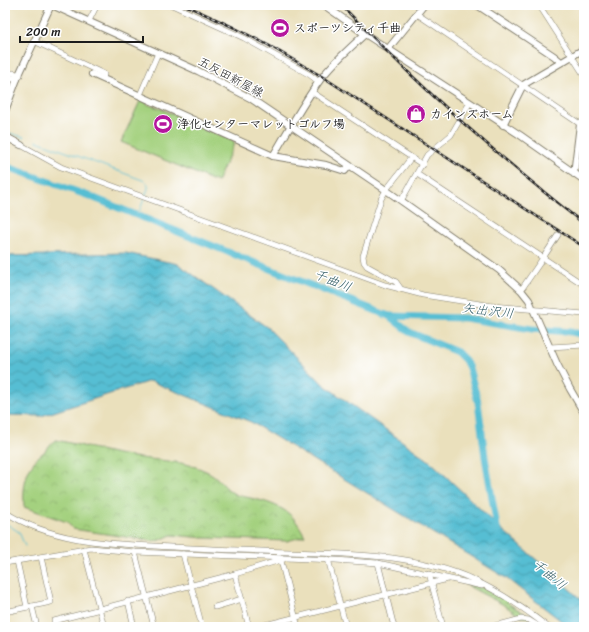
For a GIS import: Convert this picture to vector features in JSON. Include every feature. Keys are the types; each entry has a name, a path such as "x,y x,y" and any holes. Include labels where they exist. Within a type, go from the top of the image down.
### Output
{"street":[{"name":"五反田新屋線","path":"52,5 158,53 240,93 291,125 499,270 521,290 535,312 570,389 584,413"},
{"path":"5,111 34,42 52,5"},
{"path":"90,22 97,5"},
{"path":"172,5 244,38 310,75 319,82"},
{"path":"324,5 332,7 364,34 584,180"},
{"path":"388,49 424,5"},
{"path":"477,5 561,62"},
{"path":"538,5 584,75"},
{"path":"417,14 582,123 574,174"},
{"path":"273,156 319,82 335,62 364,34"},
{"path":"34,42 104,74 103,79"},
{"path":"503,125 523,85 584,50"},
{"path":"140,95 158,53"},
{"path":"5,74 13,73 19,77"},
{"path":"92,74 273,156 326,165 345,171 349,166"},
{"path":"5,79 19,77"},
{"path":"312,92 423,165"},
{"path":"401,201 423,165 427,155 451,135 470,104"},
{"path":"5,134 10,139 61,167 401,290 445,299 535,312 584,314"},
{"path":"401,290 396,282 367,266 363,256 378,206 386,190 411,158"},
{"path":"417,174 584,285"},
{"path":"521,290 544,258 558,235"},
{"path":"550,345 584,345"},
{"path":"5,512 20,522 37,529 96,541 151,546 302,552 393,558 463,576 506,598 548,627"},
{"path":"5,563 91,548 135,552 378,563 485,586"},
{"path":"84,549 104,627"},
{"path":"135,552 154,627"},
{"path":"56,627 54,621 235,574 281,561 302,552"},
{"path":"183,554 202,627"},
{"path":"335,560 359,555"},
{"path":"5,612 51,602 41,556"},
{"path":"328,560 346,627"},
{"path":"17,561 36,627"},
{"path":"281,561 298,627"},
{"path":"378,563 394,627"},
{"path":"429,573 443,627"},
{"path":"235,574 249,627"},
{"path":"257,627 449,579"},
{"path":"215,607 242,600"},
{"path":"128,601 134,627"},
{"path":"492,627 521,619 529,620 540,627"},
{"path":"5,622 6,627"}],"green space":[{"name":"浄化センターマレットゴルフ場","path":"141,99 147,101 147,104 157,107 235,142 217,182 121,142"},
{"path":"56,440 124,455 181,463 199,468 212,474 236,495 268,503 283,509 295,520 305,536 287,541 205,538 171,535 160,540 153,541 73,529 67,522 24,507 24,489 28,472 36,459"},
{"path":"466,585 485,588 506,599 509,604 532,618 521,617 504,605"}],"water":[{"path":"126,253 178,264 268,328 324,385 431,462 497,525 584,602 584,627 569,627 506,578 251,422 150,381 41,416 5,415 5,256"}],"waterway":[{"path":"9,133 24,137"},
{"path":"37,141 145,181 148,184 145,196"},
{"name":"千曲川","path":"5,166 89,196 389,316 409,332 457,352 465,360 469,368 478,402 485,457 498,533"},
{"path":"138,215 144,199"},
{"name":"矢出沢川","path":"389,316 464,318 532,329 572,332 584,335"},
{"path":"5,523 19,532 25,546"}],"railway":[{"path":"185,5 268,45 323,77 584,247"},
{"path":"341,5 450,111 516,169 584,224"}],"place":[{"name":"スポーツシティ千曲","path":"280,28"},
{"name":"カインズホーム","path":"416,114"},
{"name":"浄化センターマレットゴルフ場","path":"163,124"}]}
